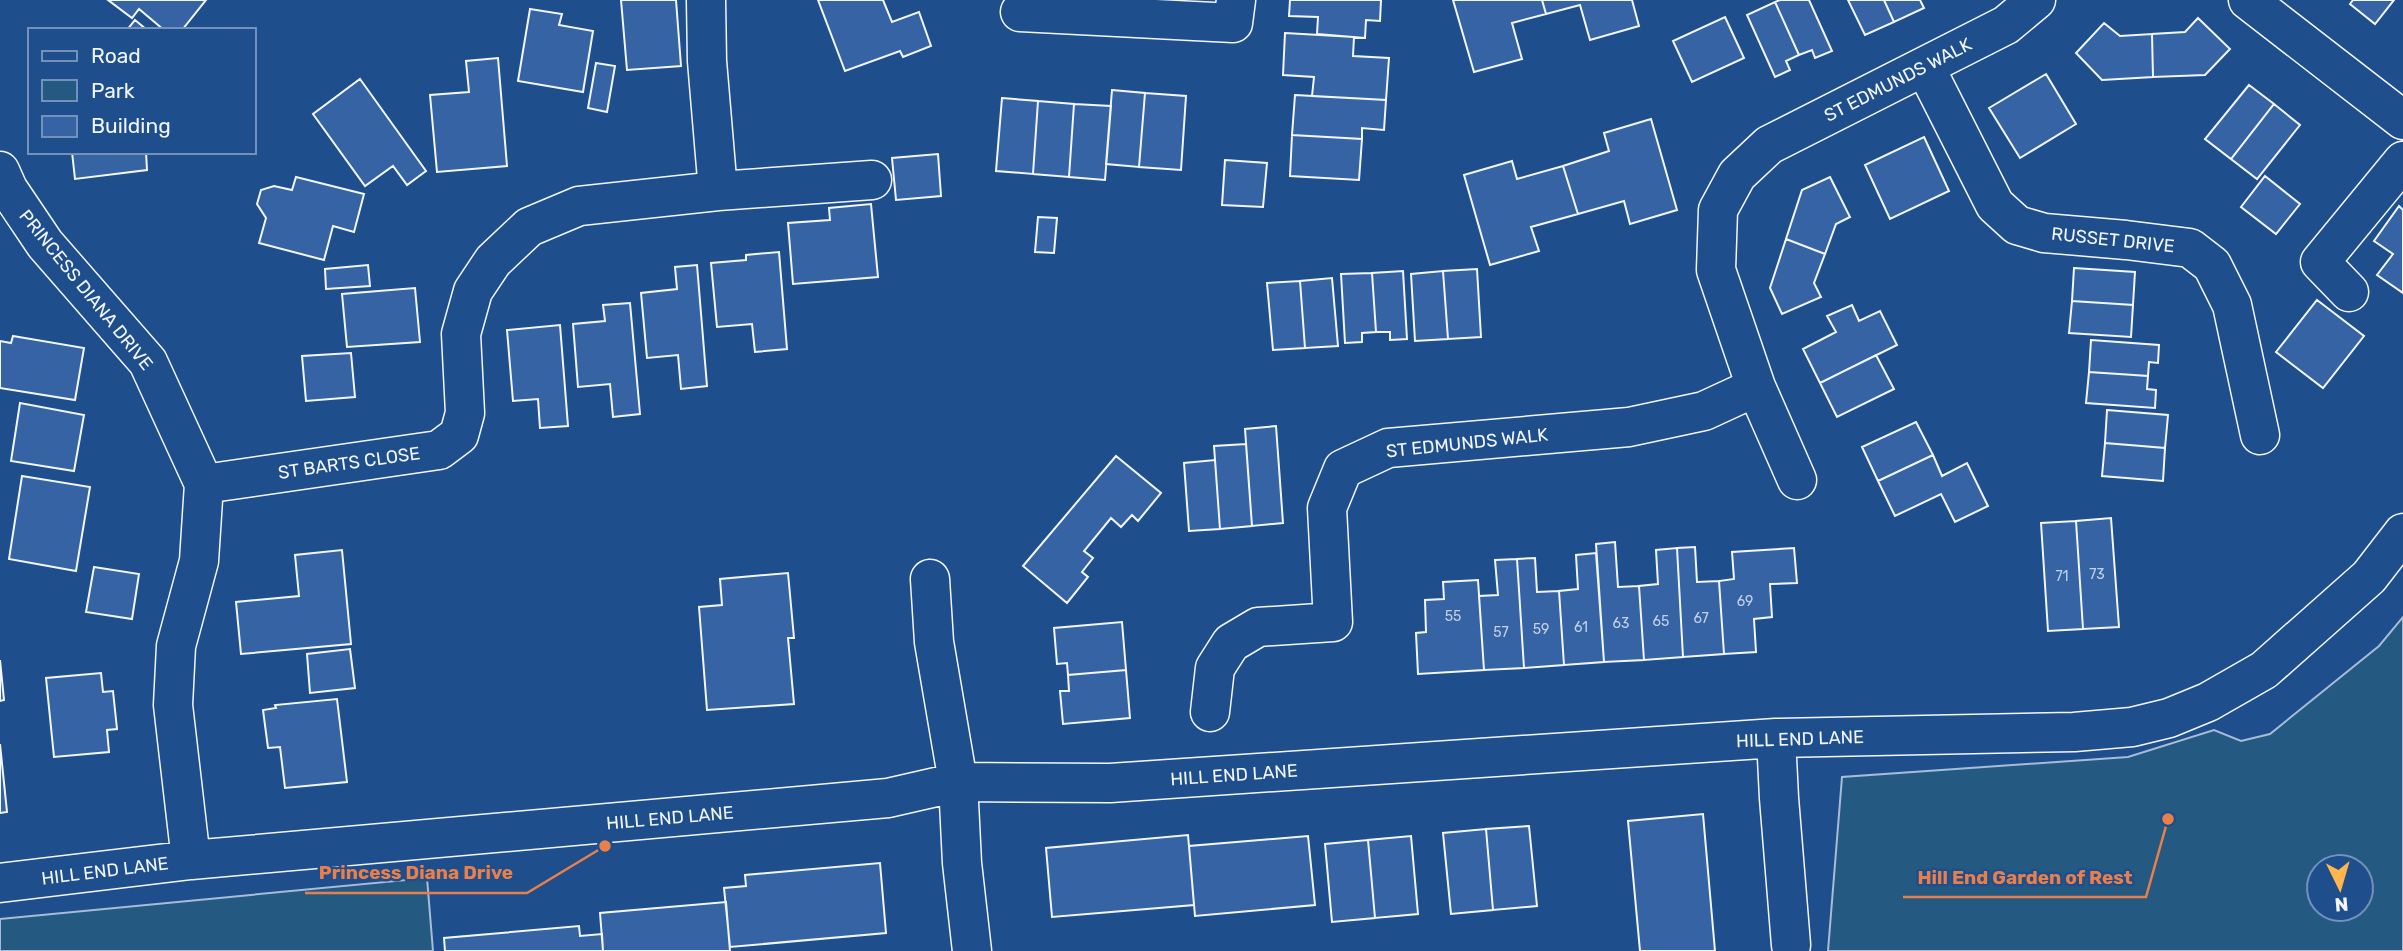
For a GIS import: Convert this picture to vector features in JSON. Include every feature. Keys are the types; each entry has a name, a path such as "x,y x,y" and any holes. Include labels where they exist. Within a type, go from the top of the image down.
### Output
{"street":[{"path":"706,0 707,61 718,191"},
{"path":"1020,12 1233,23 1236,0"},
{"name":"ST EDMUNDS WALK","path":"1797,480 1756,387 1716,270 1718,210 1737,175 1769,145 2006,25 2036,0"},
{"path":"2248,0 2403,120"},
{"name":"RUSSET DRIVE","path":"1925,67 1995,205 2017,225 2044,233 2190,248 2211,265 2232,305 2260,435"},
{"path":"2350,292 2320,262 2403,161"},
{"name":"PRINCESS DIANA DRIVE","path":"0,172 8,190 45,244 148,362 204,484 200,561 176,646 173,705 191,860"},
{"name":"ST BARTS CLOSE","path":"204,484 439,450 459,435 465,413 461,334 473,291 493,261 530,227 579,206 718,191 873,180"},
{"name":"ST EDMUNDS WALK","path":"1210,712 1215,668 1231,643 1258,627 1333,622 1327,508 1343,469 1388,447 1629,427 1704,411 1756,387"},
{"name":"HILL END LANE","path":"0,883 191,860 888,798 958,782 1110,783 1776,738 2074,732 2132,727 2169,718 2208,702 2264,670 2369,577 2403,533"},
{"path":"930,579 934,642 958,782 962,863 972,951"},
{"path":"1776,738 1791,945"}],"green space":[{"path":"2403,617 2403,951 1828,951 1842,777 2128,757 2214,730 2241,741 2270,734 2379,646"},
{"path":"427,878 433,951 0,951 0,919"}],"building":[{"path":"108,0 206,0 184,28 162,28 139,9 132,18"},
{"path":"621,0 676,0 681,66 627,70"},
{"path":"818,0 883,0 892,22 919,12 931,46 903,57 900,51 845,71"},
{"path":"1290,0 1381,0 1380,21 1366,20 1365,38 1317,34 1318,17 1289,16"},
{"path":"1453,0 1542,0 1546,14 1512,23 1522,59 1474,72"},
{"path":"1542,0 1632,0 1639,26 1590,40 1580,5 1546,14"},
{"path":"1809,0 1832,51 1815,58 1812,50 1799,55 1775,2"},
{"path":"1848,0 1884,0 1894,22 1865,35"},
{"path":"1884,0 1920,0 1924,8 1894,22"},
{"path":"2353,0 2394,0 2375,24 2350,4"},
{"path":"1775,2 1799,55 1786,61 1790,70 1775,77 1747,15"},
{"path":"530,9 562,14 559,25 593,31 583,92 518,81"},
{"path":"1725,17 1744,58 1692,82 1673,41"},
{"path":"2198,18 2230,49 2205,75 2153,77 2152,34 2185,32"},
{"path":"135,20 145,28 129,28"},
{"path":"2104,23 2120,36 2152,34 2153,77 2102,80 2076,53"},
{"path":"1285,33 1354,37 1353,56 1389,58 1386,100 1312,96 1314,77 1283,75"},
{"path":"498,58 507,166 437,172 430,95 469,92 466,61"},
{"path":"596,63 615,66 607,112 588,108"},
{"path":"2046,74 2076,124 2020,158 1989,108"},
{"path":"360,79 426,171 407,185 393,166 365,186 313,114"},
{"path":"2249,85 2274,104 2231,159 2205,139"},
{"path":"1112,90 1145,93 1139,167 1106,164"},
{"path":"1145,93 1186,96 1181,170 1139,167"},
{"path":"1295,95 1386,100 1384,130 1362,128 1362,139 1292,135"},
{"path":"1002,98 1038,101 1033,174 996,171"},
{"path":"1038,101 1074,104 1069,177 1033,174"},
{"path":"1074,104 1111,106 1105,180 1069,177"},
{"path":"2274,104 2300,125 2257,179 2231,159"},
{"path":"1651,119 1677,210 1630,224 1624,201 1578,214 1563,166 1609,151 1604,133"},
{"path":"1292,135 1362,139 1359,180 1290,176"},
{"path":"1924,137 1949,191 1890,219 1865,165"},
{"path":"72,154 146,154 147,170 75,179"},
{"path":"938,154 941,196 896,200 892,158"},
{"path":"1225,160 1267,163 1263,207 1222,205"},
{"path":"1512,161 1517,179 1563,166 1578,214 1531,227 1539,251 1490,265 1464,175"},
{"path":"2265,176 2300,204 2276,234 2241,207"},
{"path":"296,177 364,194 354,232 333,226 324,260 259,243 266,218 257,204 261,190 274,186 292,190"},
{"path":"1830,177 1850,217 1836,224 1825,254 1786,239 1802,190"},
{"path":"871,204 878,277 793,284 788,223 830,220 829,208"},
{"path":"2399,206 2403,210 2403,293 2377,275 2393,254 2374,241"},
{"path":"1038,217 1057,218 1054,253 1035,252"},
{"path":"1786,239 1825,254 1814,283 1821,297 1782,314 1770,288"},
{"path":"779,252 787,349 755,352 752,324 717,327 711,263 746,260 746,255"},
{"path":"368,265 370,286 326,289 325,269"},
{"path":"697,265 707,386 681,389 678,355 647,358 641,293 677,289 675,267"},
{"path":"2074,268 2135,272 2133,305 2072,301"},
{"path":"1477,269 1481,337 1448,339 1443,271"},
{"path":"1403,271 1407,339 1390,340 1390,332 1376,332 1372,273"},
{"path":"1443,271 1448,339 1415,341 1411,274"},
{"path":"1372,273 1376,332 1362,333 1362,342 1345,343 1341,274"},
{"path":"1332,278 1338,346 1305,348 1300,281"},
{"path":"1300,281 1305,348 1273,350 1267,283"},
{"path":"415,288 420,342 347,347 342,294"},
{"path":"2317,300 2364,336 2323,388 2276,352"},
{"path":"2072,301 2133,305 2131,337 2069,333"},
{"path":"630,303 640,414 613,417 610,384 578,387 573,324 605,321 603,305"},
{"path":"1852,305 1859,321 1880,311 1897,345 1820,383 1803,349 1836,332 1827,316"},
{"path":"560,325 568,426 540,428 538,399 513,401 507,330"},
{"path":"13,336 84,348 75,400 0,388 0,341 11,343"},
{"path":"2091,340 2159,345 2158,363 2149,362 2148,376 2089,372"},
{"path":"351,353 355,397 306,401 302,356"},
{"path":"1876,355 1894,389 1837,417 1820,383"},
{"path":"2089,372 2148,376 2147,389 2156,390 2155,408 2086,403"},
{"path":"20,403 84,415 74,471 11,461"},
{"path":"2107,410 2168,415 2165,448 2105,443"},
{"path":"1916,422 1933,455 1878,481 1862,447"},
{"path":"1276,426 1283,523 1252,526 1245,429"},
{"path":"2105,443 2165,448 2163,481 2102,476"},
{"path":"1246,444 1252,526 1220,529 1214,446"},
{"path":"1933,455 1942,476 1967,463 1988,506 1955,522 1941,494 1895,516 1878,481"},
{"path":"1116,456 1161,493 1138,521 1132,515 1121,527 1111,518 1084,551 1093,558 1082,572 1088,577 1067,603 1023,566"},
{"path":"1215,460 1220,529 1189,531 1184,463"},
{"path":"22,476 90,487 76,571 9,559"},
{"path":"2111,518 2119,627 2083,629 2076,521"},
{"path":"2076,521 2083,629 2048,631 2041,523"},
{"path":"1615,542 1618,587 1639,586 1644,660 1604,662 1596,544"},
{"path":"1695,547 1697,582 1719,581 1724,654 1683,657 1677,548"},
{"path":"1677,548 1683,657 1644,660 1639,586 1658,584 1656,550"},
{"path":"1794,548 1797,583 1770,584 1772,617 1754,619 1756,652 1724,654 1719,581 1734,579 1732,552"},
{"path":"342,550 351,644 241,654 236,602 299,596 295,555"},
{"path":"1596,553 1604,662 1564,665 1559,591 1578,589 1576,555"},
{"path":"1535,558 1537,592 1559,591 1564,665 1524,668 1517,559"},
{"path":"1517,559 1524,668 1484,670 1479,596 1498,595 1495,560"},
{"path":"94,567 139,574 132,619 86,612"},
{"path":"788,573 794,638 788,638 794,704 707,710 699,607 722,605 720,579"},
{"path":"1478,580 1484,670 1418,674 1416,633 1426,632 1425,600 1444,599 1443,582"},
{"path":"1122,622 1126,670 1068,675 1067,663 1057,664 1054,628"},
{"path":"350,649 355,688 310,693 307,654"},
{"path":"0,660 4,700 0,701"},
{"path":"1126,670 1130,718 1063,724 1060,691 1069,691 1068,675"},
{"path":"101,673 103,692 113,691 117,729 107,730 109,752 54,757 46,678"},
{"path":"337,699 347,782 285,788 280,747 268,748 263,710 276,708 275,705"},
{"path":"0,744 7,812 0,813"},
{"path":"1703,814 1715,951 1640,951 1628,821"},
{"path":"1529,826 1537,906 1493,910 1486,829"},
{"path":"1486,829 1493,910 1451,914 1443,833"},
{"path":"1188,835 1194,905 1052,917 1046,848"},
{"path":"1308,836 1315,905 1195,916 1189,846"},
{"path":"1411,836 1418,914 1375,918 1368,840"},
{"path":"1368,840 1375,918 1332,922 1325,844"},
{"path":"880,863 886,933 730,947 724,888 746,886 745,875"},
{"path":"726,902 730,951 603,951 600,913"},
{"path":"579,926 580,936 602,934 603,951 445,951 444,938"}],"place":[{"name":"Hill End Garden of Rest","path":"2168,819"},
{"name":"Princess Diana Drive","path":"605,846"}]}
